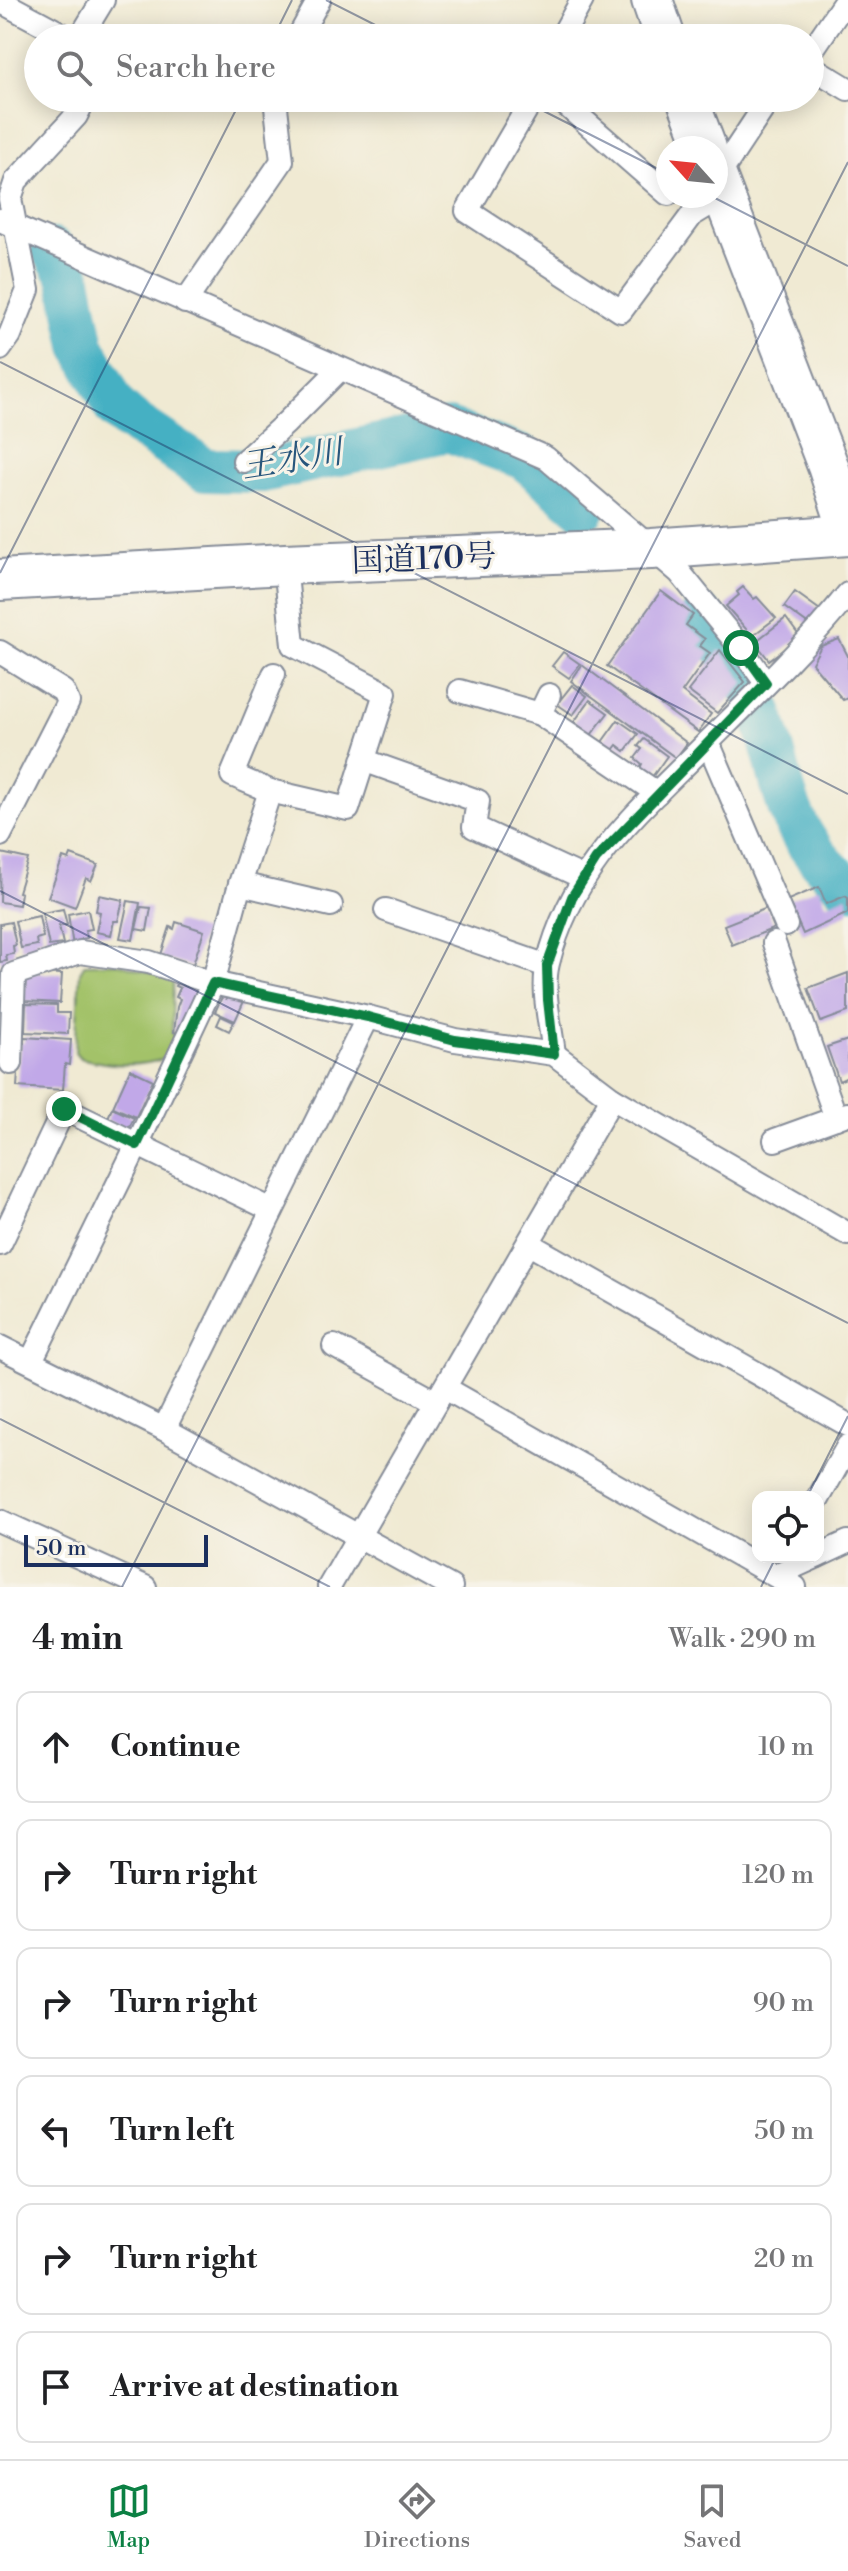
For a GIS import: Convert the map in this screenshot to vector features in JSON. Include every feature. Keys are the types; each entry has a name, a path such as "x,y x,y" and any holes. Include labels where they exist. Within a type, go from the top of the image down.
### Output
{"highway":[{"path":"652,0 660,24"},
{"path":"692,112 701,136"},
{"path":"719,208 828,466 848,527"},
{"name":"国道170号","path":"0,580 285,564 651,549 848,535"}],"street":[{"path":"88,24 103,0"},
{"path":"306,24 319,0"},
{"path":"569,24 582,0"},
{"path":"824,32 846,0"},
{"path":"0,1 43,24"},
{"path":"824,74 848,89"},
{"path":"0,349 10,335 28,290 8,223 10,199 16,181 78,112"},
{"path":"185,302 282,161 277,112"},
{"path":"525,112 467,211 621,311 699,208"},
{"path":"574,112 656,184"},
{"path":"728,165 761,112"},
{"path":"8,223 546,458 680,573 741,648 758,691"},
{"path":"244,461 340,369"},
{"path":"274,674 232,775 270,791 348,809 385,693 293,645 285,564"},
{"path":"554,1054 547,966 572,897 596,859 657,793 813,637 848,594"},
{"path":"0,652 63,691 68,702 0,835"},
{"path":"460,691 544,704 657,793"},
{"path":"708,742 780,934 842,1116 775,1140"},
{"path":"363,760 478,801 474,827 584,878"},
{"path":"31,1361 213,983 270,791"},
{"path":"240,884 331,905"},
{"path":"386,910 547,966"},
{"path":"11,1063 7,974 80,952 149,962 213,983 368,1017 455,1040 554,1054 612,1098 848,1234"},
{"path":"164,1429 368,1017"},
{"path":"329,1587 612,1098"},
{"path":"0,1244 64,1109 272,1210"},
{"path":"529,1244 848,1425"},
{"path":"334,1346 441,1395 781,1577 805,1563"},
{"path":"0,1347 164,1429 451,1587"},
{"path":"823,1491 848,1446"},
{"path":"0,1521 145,1587"},
{"path":"824,1553 848,1542"}],"green space":[{"path":"117,963 173,979 172,1033 177,1038 167,1058 135,1065 113,1064 80,1058 75,1052 80,972 85,964"}],"building":[{"path":"743,587 776,618 752,636 726,606"},
{"path":"661,591 693,615 686,625 705,639 700,646 710,653 682,692 711,714 698,732 607,666"},
{"path":"795,592 820,610 809,625 784,607"},
{"path":"786,618 800,637 769,660 755,642"},
{"path":"839,639 848,656 848,698 843,700 812,663 821,646"},
{"path":"720,650 745,682 717,713 688,691"},
{"path":"563,652 580,664 569,678 552,666"},
{"path":"582,665 687,743 676,758 571,681"},
{"path":"572,685 587,696 573,715 557,704"},
{"path":"590,700 608,713 591,735 574,722"},
{"path":"618,720 638,734 625,751 617,745 613,750 602,742"},
{"path":"644,739 667,756 652,777 640,768 642,764 635,758 642,749 638,746"},
{"path":"1,853 28,859 18,892 21,893 19,905 0,902"},
{"path":"71,855 98,865 91,881 86,878 75,907 48,897 63,858 69,860"},
{"path":"819,887 826,904 845,896 848,898 848,913 803,934 788,900"},
{"path":"99,895 123,900 111,935 96,932"},
{"path":"128,901 140,903 133,940 120,938"},
{"path":"141,907 151,908 147,931 136,929"},
{"path":"767,908 775,928 732,945 724,925"},
{"path":"63,909 67,925 59,926 63,944 49,946 42,913"},
{"path":"88,910 92,929 85,930 87,938 81,939 82,944 73,946 68,914"},
{"path":"39,916 43,937 36,939 37,945 21,948 15,921"},
{"path":"11,922 16,945 13,946 14,954 6,955 7,961 0,962 0,924"},
{"path":"176,922 204,931 192,967 160,958 170,927 174,929"},
{"path":"848,973 848,1012 821,1022 808,988"},
{"path":"25,974 62,974 60,1003 24,1001"},
{"path":"178,980 199,989 180,1034 174,1032 180,999 176,997 180,988 175,986"},
{"path":"231,992 245,999 235,1021 215,1012 222,997 227,999"},
{"path":"26,1004 57,1005 57,1013 69,1013 68,1034 25,1032"},
{"path":"221,1016 234,1022 229,1031 217,1025"},
{"path":"24,1037 71,1040 63,1090 17,1087 20,1043 24,1043"},
{"path":"848,1040 848,1077 839,1081 827,1047"},
{"path":"130,1069 153,1080 136,1117 113,1107"},
{"path":"112,1108 134,1118 128,1130 107,1120"}],"waterway":[{"name":"王水川","path":"53,250 69,275 83,346 115,407 205,470 262,471 448,430 524,458 584,509"},
{"name":"王水川","path":"702,618 751,688 795,822 824,865 848,887"}],"route":[{"path":"64,1109 137,1145 213,983 368,1017 455,1040 554,1054 547,966 572,897 596,859 766,683 741,648"}]}
